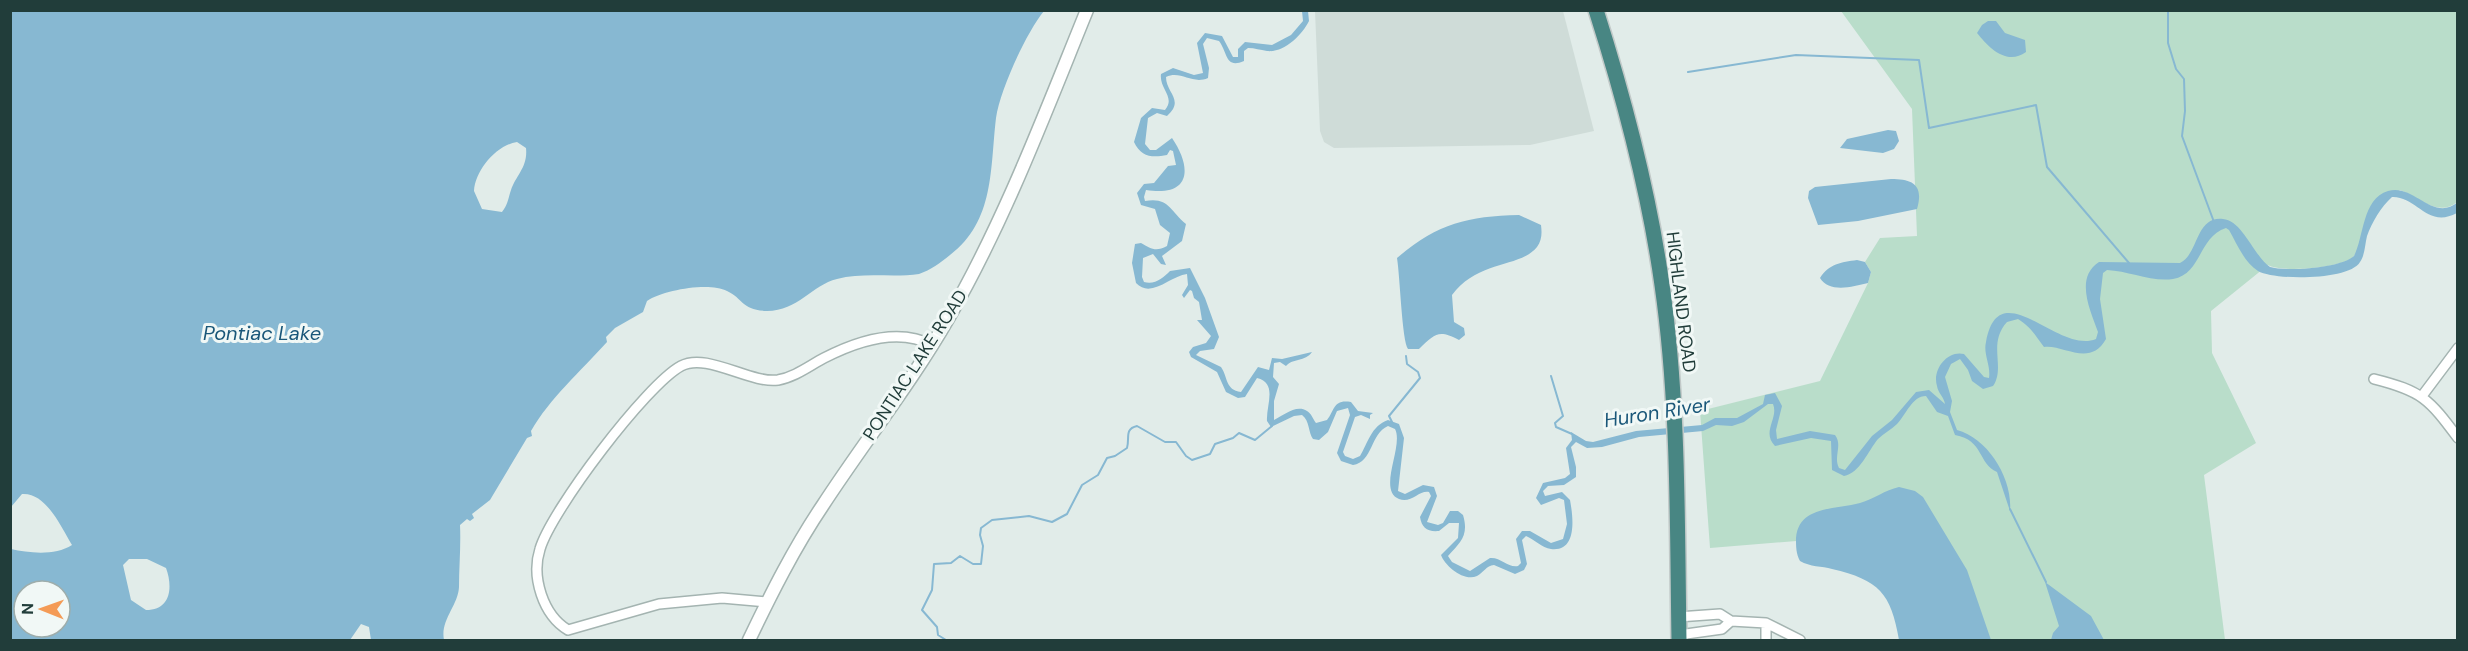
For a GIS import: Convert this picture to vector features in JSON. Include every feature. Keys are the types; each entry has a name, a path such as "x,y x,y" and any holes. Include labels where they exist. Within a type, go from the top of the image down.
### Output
{"highway":[{"name":"HIGHLAND ROAD","path":"1596,10 1626,107 1644,183 1662,286 1672,394 1676,475 1679,638"}],"street":[{"name":"PONTIAC LAKE ROAD","path":"749,640 767,602 822,506 932,345 983,252 1088,10"},
{"path":"767,602 722,598 659,604 568,630 560,625 549,612 542,594 539,551 544,537 585,472 626,421 670,374 682,365 696,363 776,380 793,376 846,347 866,340 916,338 932,345"},
{"path":"2422,396 2457,348"},
{"path":"2374,379 2409,388 2422,396 2457,438"},
{"path":"1678,617 1720,614 1731,621 1766,623 1800,640"},
{"path":"1679,638 1722,629 1731,621"},
{"path":"1766,623 1766,640"}],"shaded area":[{"path":"1315,11 1563,11 1594,131 1530,145 1334,148 1324,142 1320,131"}],"green space":[{"path":"1841,11 2457,11 2457,202 2443,208 2436,207 2400,190 2371,208 2357,250 2348,260 2339,264 2299,269 2268,265 2211,311 2212,353 2256,443 2204,475 2225,640 1974,640 1809,540 1710,548 1700,411 1820,381 1868,283 1871,272 1865,262 1880,238 1917,236 1912,109"}],"water":[{"name":"Pontiac Lake","path":"11,10 1044,10 1022,47 998,106 988,192 983,210 965,241 939,263 919,274 837,279 828,282 788,307 778,310 752,309 733,294 719,288 709,287 687,288 647,301 643,312 615,328 606,337 607,342 556,396 531,431 532,436 527,438 490,500 472,514 474,518 470,521 467,519 460,525 459,587 443,633 444,640 371,640 369,627 361,624 350,640 11,640 11,549 50,552 72,545 52,512 38,499 22,494 11,507","holes":["517,142 526,148 525,160 502,212 482,209 474,191 478,175 488,160 509,144","129,559 147,559 166,568 169,590 161,606 146,610 131,600 123,565"]},
{"path":"1302,11 1308,11 1309,21 1292,42 1280,49 1267,51 1248,48 1244,51 1244,61 1233,63 1219,41 1207,38 1203,44 1209,68 1208,78 1197,80 1177,75 1166,77 1175,101 1174,105 1167,116 1157,113 1148,118 1145,144 1150,150 1156,150 1172,138 1179,149 1185,170 1179,185 1161,191 1146,190 1144,197 1145,201 1153,200 1164,203 1186,224 1182,241 1162,256 1166,265 1161,264 1153,254 1143,258 1142,277 1144,282 1152,283 1170,271 1190,268 1205,298 1219,337 1214,349 1200,351 1196,355 1221,367 1229,386 1236,391 1241,392 1258,367 1269,370 1272,358 1282,359 1312,352 1286,366 1280,362 1274,363 1273,377 1279,384 1274,401 1274,420 1290,411 1303,409 1316,423 1327,420 1335,406 1341,402 1351,402 1358,411 1373,413 1370,419 1361,415 1355,417 1343,452 1345,456 1353,459 1360,456 1378,426 1388,420 1399,424 1404,438 1398,491 1405,494 1423,485 1434,487 1437,496 1427,522 1438,525 1443,523 1450,511 1458,511 1463,515 1465,528 1463,538 1448,556 1452,562 1470,571 1490,558 1518,566 1521,563 1516,539 1522,531 1530,531 1551,543 1563,539 1567,524 1564,500 1559,498 1541,505 1536,498 1543,483 1565,478 1570,474 1566,448 1572,440 1571,432 1586,441 1593,442 1636,431 1702,425 1715,418 1737,418 1763,404 1765,395 1775,393 1782,406 1776,430 1777,439 1810,431 1835,435 1838,443 1837,464 1839,468 1845,470 1872,436 1892,420 1916,392 1929,390 1945,404 1936,380 1942,362 1947,358 1964,354 1984,377 1989,378 1986,342 1993,322 2003,314 2016,314 2081,341 2096,339 2098,332 2089,305 2086,286 2091,269 2099,262 2180,263 2191,252 2207,223 2223,219 2236,225 2270,267 2314,268 2338,263 2354,256 2368,210 2379,195 2388,191 2406,192 2440,208 2449,207 2458,202 2457,213 2447,217 2438,217 2430,215 2408,201 2392,197 2371,225 2360,262 2353,268 2328,275 2296,277 2258,271 2245,258 2226,228 2210,239 2190,270 2182,276 2165,280 2107,270 2103,273 2100,299 2106,339 2100,348 2092,352 2076,353 2044,347 2033,332 2018,319 2007,322 1998,339 1998,371 1993,386 1983,389 1972,381 1960,359 1951,364 1945,377 1952,401 1950,412 1957,430 1979,442 1996,462 2007,486 2010,511 1997,472 1986,464 1971,442 1955,435 1948,416 1937,412 1926,396 1913,402 1897,424 1878,439 1855,471 1844,476 1832,470 1831,441 1811,438 1775,446 1770,436 1774,409 1773,404 1768,404 1744,422 1732,426 1716,425 1703,431 1639,437 1602,447 1587,448 1576,442 1571,447 1576,477 1564,485 1548,486 1543,491 1545,496 1562,492 1570,500 1572,532 1566,545 1551,549 1526,536 1522,540 1527,564 1524,570 1515,574 1494,565 1477,576 1466,577 1451,568 1441,555 1458,538 1459,523 1449,523 1439,531 1428,530 1422,524 1420,517 1431,496 1429,492 1407,500 1399,499 1393,494 1390,477 1397,437 1395,429 1388,426 1382,430 1364,459 1353,465 1341,461 1337,453 1350,415 1348,408 1337,411 1328,432 1319,440 1313,439 1302,415 1294,416 1271,427 1267,421 1270,395 1263,381 1257,378 1245,397 1238,398 1226,392 1217,372 1191,357 1189,352 1193,347 1206,343 1211,336 1197,320 1202,320 1199,302 1194,298 1192,291 1190,290 1184,298 1182,295 1188,285 1187,274 1154,288 1148,289 1136,283 1132,263 1135,244 1141,243 1154,249 1160,249 1167,246 1170,233 1160,225 1155,209 1141,205 1137,193 1144,184 1154,183 1168,166 1176,165 1173,151 1170,150 1167,155 1152,156 1140,151 1134,142 1141,118 1152,108 1165,110 1168,105 1169,101 1162,84 1161,74 1173,68 1194,75 1203,73 1197,43 1205,33 1222,36 1233,57 1238,57 1238,49 1245,42 1272,45 1291,35 1303,21"},
{"path":"1988,21 1996,21 2005,33 2025,40 2026,52 2012,57 1993,49 1977,33"},
{"path":"1888,130 1896,131 1899,141 1894,149 1883,153 1840,148 1847,139"},
{"path":"1891,179 1905,180 1915,185 1919,194 1917,209 1858,221 1818,225 1808,198 1809,191 1815,187"},
{"path":"1519,215 1541,225 1540,242 1530,254 1474,276 1452,295 1454,322 1464,328 1465,335 1459,340 1441,334 1433,337 1419,349 1408,349 1404,334 1397,258 1426,237 1454,224 1484,217"},
{"path":"1857,260 1865,262 1871,272 1868,283 1835,287 1824,283 1820,278 1836,264"},
{"path":"1899,487 1915,491 1923,497 1967,570 1991,640 1899,640 1887,600 1872,584 1848,573 1800,561 1796,538 1799,527 1811,514 1860,503"},
{"path":"2045,582 2091,616 2104,640 2051,640 2059,626"}],"waterway":[{"path":"2168,10 2168,43 2176,69 2184,79 2185,111 2182,136 2214,222"},
{"path":"1688,72 1796,55 1919,60 1929,128 2036,105 2047,167 2129,263"},
{"path":"1392,422 1389,416 1420,378 1418,372 1407,364 1406,356"},
{"path":"1551,376 1563,416 1555,423 1556,427 1572,434"},
{"path":"946,640 938,635 937,627 922,610 932,590 934,564 951,563 960,556 973,564 981,564 983,546 981,528 992,520 1029,516 1052,522 1067,514 1082,485 1098,475 1107,458 1127,448 1129,432 1133,427 1137,426 1165,442 1176,442 1186,456 1192,460 1210,454 1215,444 1233,438 1239,433 1255,440 1272,426"},
{"path":"2010,509 2046,582"}],"water label":[{"name":"Huron River","path":"1657,412"}]}
